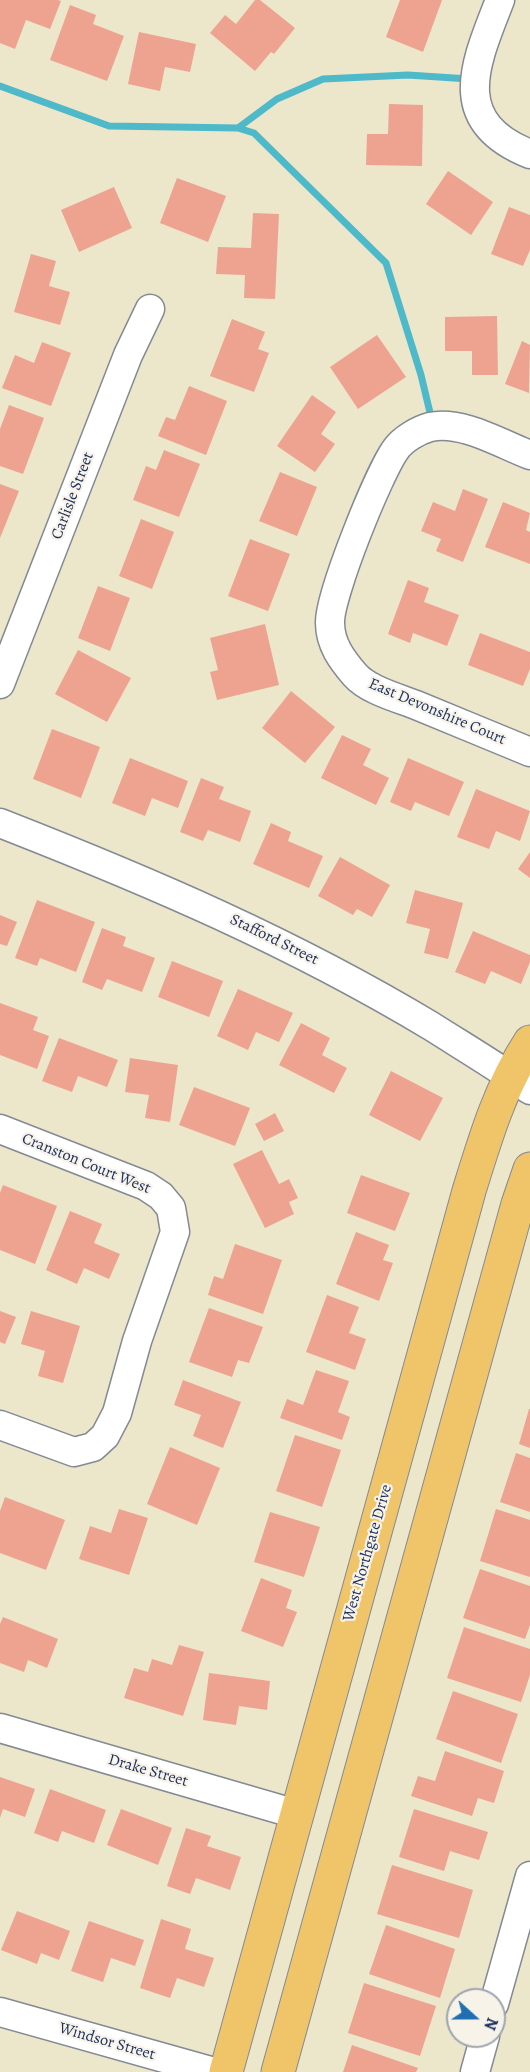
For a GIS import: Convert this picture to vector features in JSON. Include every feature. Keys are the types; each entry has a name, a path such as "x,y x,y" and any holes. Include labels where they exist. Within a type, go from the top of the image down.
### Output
{"main road":[{"name":"West Northgate Drive","path":"226,2072 469,1191 486,1134 520,1082 530,1042"},
{"path":"278,2072 518,1204 530,1169"}],"street":[{"path":"501,0 475,70 474,90 479,115 495,131 528,153"},
{"name":"Carlisle Street","path":"0,684 128,355 150,309"},
{"name":"East Devonshire Court","path":"530,455 461,429 443,425 428,428 398,447 387,464 359,533 335,597 330,622 333,641 341,657 357,678 385,693 530,752"},
{"name":"Stafford Street","path":"0,823 142,879 274,939 357,982 520,1082"},
{"name":"Cranston Court West","path":"0,1129 146,1186 161,1196 171,1208 175,1232 137,1341 117,1413 105,1436 93,1447 74,1452 0,1425"},
{"name":"Drake Street","path":"0,1728 296,1814"},
{"path":"498,1988 530,1876"},
{"name":"Windsor Street","path":"0,2012 214,2072"},
{"path":"475,2072 482,2048"}],"building":[{"path":"0,0 61,1 50,29 26,20 15,49 0,43"},
{"path":"255,0 260,0 295,28 274,54 271,52 255,71 210,33 225,15 236,24"},
{"path":"400,0 442,0 423,52 386,37"},
{"path":"70,5 96,15 93,24 124,36 107,81 50,60"},
{"path":"139,32 196,44 190,72 165,67 160,91 128,84"},
{"path":"389,104 423,105 422,166 366,165 367,134 388,134"},
{"path":"448,171 493,202 471,235 426,204"},
{"path":"177,178 226,196 208,242 160,223"},
{"path":"114,187 132,228 79,252 61,210"},
{"path":"509,207 530,215 530,250 523,266 491,254"},
{"path":"253,213 279,214 275,299 244,298 245,275 216,274 218,247 251,248"},
{"path":"31,254 56,261 49,286 70,292 60,325 14,312"},
{"path":"497,316 498,375 472,375 472,351 445,351 445,317"},
{"path":"232,319 265,332 258,349 269,353 254,392 210,376"},
{"path":"377,335 406,377 358,409 330,367"},
{"path":"522,341 530,345 529,393 505,384"},
{"path":"42,342 71,353 51,406 2,388 15,355 34,363"},
{"path":"189,386 227,401 206,455 158,436 166,417 175,420"},
{"path":"312,395 336,412 321,434 335,444 315,472 277,446"},
{"path":"9,405 44,418 23,474 0,466 0,429"},
{"path":"164,450 200,464 179,517 133,500 146,466 156,470"},
{"path":"280,472 317,487 297,536 259,521"},
{"path":"0,484 19,491 0,538"},
{"path":"463,489 488,499 463,562 436,551 441,539 421,531 433,502 455,511"},
{"path":"503,502 530,513 526,530 530,532 530,564 485,547"},
{"path":"141,519 174,532 152,589 119,576"},
{"path":"250,539 290,554 268,611 228,596"},
{"path":"408,580 429,588 424,602 459,615 447,646 413,633 410,643 388,634"},
{"path":"98,586 130,598 110,651 78,638"},
{"path":"265,624 279,685 217,700 210,672 218,670 210,638"},
{"path":"480,633 530,652 530,669 523,686 468,665"},
{"path":"78,650 131,678 107,722 55,694"},
{"path":"291,691 335,727 305,763 262,728"},
{"path":"52,729 100,747 81,798 33,779"},
{"path":"342,735 371,749 363,765 389,778 376,805 321,778"},
{"path":"130,758 188,781 178,808 152,798 145,816 112,803"},
{"path":"408,758 464,782 449,816 415,802 411,811 390,802"},
{"path":"201,778 224,787 219,799 251,811 240,842 208,830 203,841 180,832"},
{"path":"476,789 530,811 520,841 496,831 489,849 457,837"},
{"path":"271,823 291,832 288,841 323,856 309,888 253,864"},
{"path":"530,852 530,878 518,869"},
{"path":"340,857 390,885 372,917 357,909 353,915 318,896"},
{"path":"415,890 463,903 448,959 424,953 430,929 406,923"},
{"path":"37,900 95,922 76,972 40,958 37,966 15,958"},
{"path":"0,915 17,922 7,946 0,944"},
{"path":"102,928 126,937 123,946 155,958 142,992 107,979 102,990 82,982"},
{"path":"473,931 530,955 530,962 521,984 491,971 485,984 455,972"},
{"path":"172,961 223,981 209,1017 158,997"},
{"path":"238,989 293,1013 279,1042 256,1032 248,1050 217,1036"},
{"path":"0,1003 38,1017 33,1030 49,1036 37,1069 0,1055"},
{"path":"301,1023 330,1038 322,1055 347,1068 334,1093 279,1065"},
{"path":"59,1038 118,1060 107,1087 78,1076 72,1092 42,1081"},
{"path":"130,1058 178,1065 170,1122 145,1118 149,1095 125,1092"},
{"path":"391,1071 443,1098 420,1141 369,1115"},
{"path":"194,1087 250,1108 235,1146 179,1125"},
{"path":"275,1113 284,1131 264,1141 255,1124"},
{"path":"262,1150 279,1184 289,1179 298,1198 289,1202 294,1214 265,1228 233,1164"},
{"path":"361,1175 410,1193 395,1231 347,1213"},
{"path":"3,1185 57,1206 35,1264 0,1250 0,1193"},
{"path":"70,1211 102,1224 94,1243 120,1254 109,1279 84,1268 77,1284 46,1270"},
{"path":"356,1232 389,1245 383,1260 393,1263 379,1301 336,1284"},
{"path":"235,1244 282,1260 263,1314 208,1295 214,1276 223,1279"},
{"path":"327,1295 359,1307 349,1333 366,1339 355,1370 306,1352"},
{"path":"209,1308 263,1327 249,1363 238,1360 232,1377 189,1362"},
{"path":"0,1311 16,1317 5,1344 0,1342"},
{"path":"31,1311 80,1326 63,1383 38,1376 45,1351 21,1344"},
{"path":"316,1370 349,1381 338,1412 350,1417 342,1440 280,1418 287,1399 303,1405"},
{"path":"183,1380 241,1402 223,1448 193,1436 201,1415 174,1405"},
{"path":"530,1409 530,1448 519,1444"},
{"path":"295,1435 341,1450 322,1507 276,1491"},
{"path":"170,1447 220,1468 197,1525 147,1504"},
{"path":"516,1453 530,1458 530,1512 500,1502"},
{"path":"5,1497 65,1520 46,1570 0,1553 0,1511"},
{"path":"119,1509 148,1518 129,1575 79,1559 90,1526 111,1533"},
{"path":"496,1509 530,1520 530,1577 480,1561"},
{"path":"270,1512 320,1527 304,1577 254,1562"},
{"path":"480,1569 530,1586 530,1625 525,1639 463,1618"},
{"path":"261,1578 292,1590 286,1608 297,1612 283,1647 241,1631"},
{"path":"3,1617 58,1639 47,1668 28,1660 24,1672 0,1663 0,1624"},
{"path":"464,1627 530,1649 530,1675 521,1702 447,1678"},
{"path":"179,1645 204,1652 183,1716 124,1698 134,1668 148,1672 152,1659 172,1665"},
{"path":"209,1673 270,1681 267,1710 239,1706 236,1725 203,1720"},
{"path":"453,1691 518,1714 501,1763 436,1739"},
{"path":"445,1751 504,1771 494,1803 478,1798 472,1816 411,1796 418,1776 435,1781"},
{"path":"0,1777 35,1789 25,1817 3,1809 0,1818"},
{"path":"50,1789 106,1810 94,1843 62,1831 58,1842 34,1833"},
{"path":"121,1809 172,1828 158,1865 107,1845"},
{"path":"414,1809 488,1832 479,1860 450,1851 444,1871 399,1857"},
{"path":"186,1828 211,1836 207,1846 241,1857 230,1890 196,1878 190,1894 167,1886"},
{"path":"392,1865 473,1890 459,1938 377,1914"},
{"path":"17,1911 70,1931 59,1960 41,1953 37,1964 1,1950"},
{"path":"161,1919 191,1929 185,1949 214,1958 204,1987 177,1978 170,1998 140,1988"},
{"path":"89,1921 144,1940 135,1966 111,1958 103,1982 71,1971"},
{"path":"386,1925 455,1949 440,1998 369,1974"},
{"path":"364,1983 436,2006 420,2056 348,2033"},
{"path":"352,2045 418,2068 416,2072 343,2072"}],"waterway":[{"path":"238,128 277,99 323,79 408,75 469,79"},
{"path":"0,86 109,126 238,128 254,133 386,263 421,375 432,421"}]}
